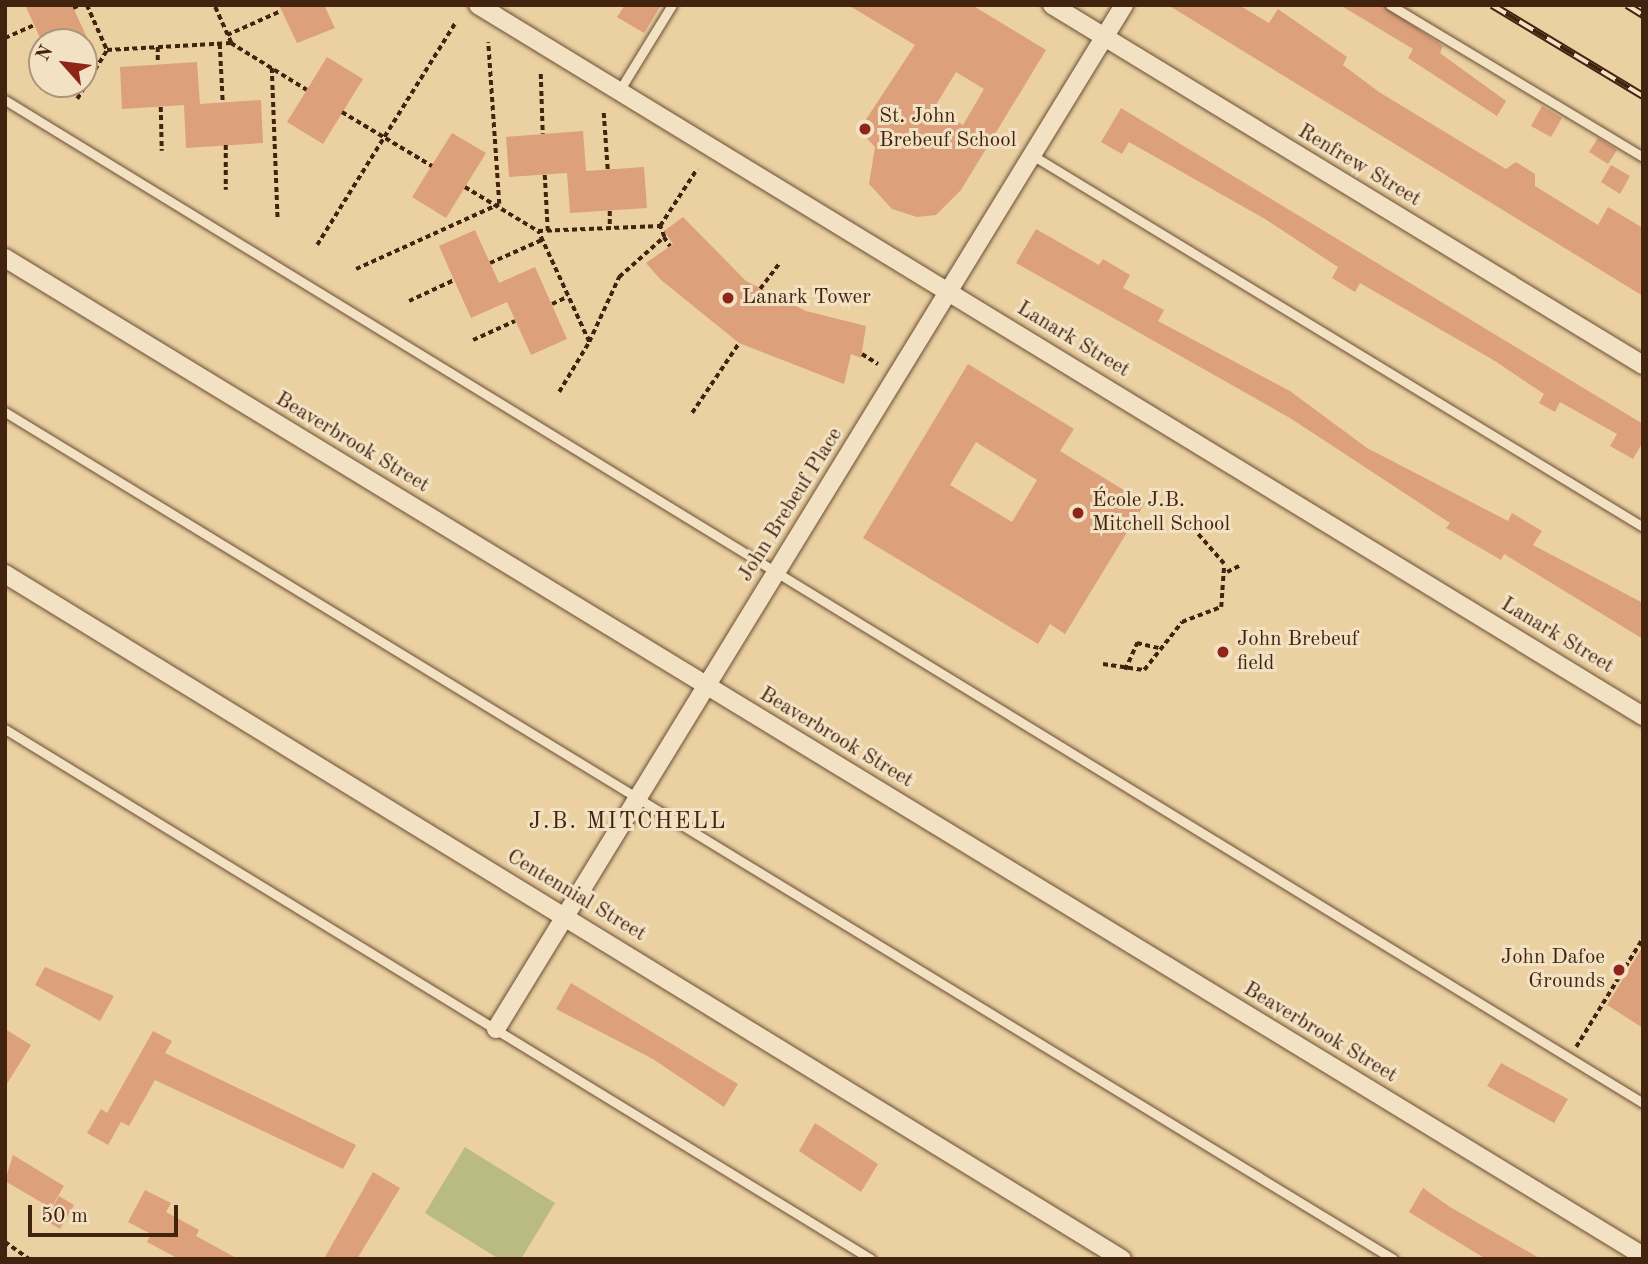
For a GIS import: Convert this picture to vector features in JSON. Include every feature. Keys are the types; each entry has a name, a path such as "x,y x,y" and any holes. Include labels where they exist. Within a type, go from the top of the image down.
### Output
{"street":[{"name":"Lanark Street","path":"478,5 1643,716"},
{"name":"Renfrew Street","path":"1052,5 1643,365"},
{"name":"John Brebeuf Place","path":"496,1029 1124,5"},
{"name":"Beaverbrook Street","path":"5,258 1643,1256"},
{"name":"Centennial Street","path":"5,574 1122,1259"}],"lane":[{"path":"620,91 671,5"},
{"path":"1390,5 1643,157"},
{"path":"5,100 1643,1103"},
{"path":"1032,155 1643,527"},
{"path":"5,412 1393,1259"},
{"path":"5,729 871,1259"}],"path":[{"path":"73,8 80,5"},
{"path":"87,5 107,50"},
{"path":"214,5 231,43 307,90"},
{"path":"227,34 281,11"},
{"path":"317,245 456,22"},
{"path":"5,38 34,25"},
{"path":"488,42 496,205"},
{"path":"107,50 231,43"},
{"path":"220,44 223,103"},
{"path":"158,47 159,64"},
{"path":"77,99 107,50"},
{"path":"272,68 278,221"},
{"path":"541,74 543,134"},
{"path":"161,107 162,151"},
{"path":"342,112 432,166"},
{"path":"604,113 608,170"},
{"path":"226,145 226,190"},
{"path":"660,226 697,169"},
{"path":"545,175 548,231"},
{"path":"465,187 538,231 660,226"},
{"path":"356,269 496,205"},
{"path":"610,211 610,228"},
{"path":"660,226 670,246"},
{"path":"538,231 589,342"},
{"path":"559,392 589,342 619,277 664,237"},
{"path":"490,263 542,240"},
{"path":"760,289 779,264"},
{"path":"409,300 454,280"},
{"path":"552,304 568,297"},
{"path":"473,340 515,321"},
{"path":"692,413 739,342"},
{"path":"862,354 878,364"},
{"path":"1103,664 1125,670 1144,670 1182,622 1221,607 1227,572 1189,524"},
{"path":"1227,572 1241,565"},
{"path":"1125,670 1137,643 1162,649"},
{"path":"1569,1058 1643,938"},
{"path":"5,1241 29,1259"}],"green space":[{"path":"465,1147 555,1203 521,1259 499,1259 425,1213"}],"building":[{"path":"25,5 72,5 83,28 36,28"},
{"path":"279,5 324,5 335,28 297,43"},
{"path":"625,5 661,5 644,33 617,17"},
{"path":"848,5 972,5 1046,50 961,190 936,215 917,217 892,209 869,184 875,147 859,130 915,45","holes":["956,72 984,89 963,125 934,108"]},
{"path":"1168,5 1239,5 1269,23 1278,9 1347,57 1343,65 1379,92 1506,169 1516,162 1535,174 1535,186 1598,225 1608,207 1643,228 1643,296"},
{"path":"1340,5 1383,5 1443,46 1440,53 1506,101 1497,116 1408,58 1413,49"},
{"path":"327,57 363,79 323,144 287,122"},
{"path":"197,62 200,104 261,100 263,143 186,148 184,105 122,109 120,67"},
{"path":"1542,106 1562,118 1551,137 1531,126"},
{"path":"1121,108 1643,424 1643,442 1633,459 1610,446 1617,434 1560,402 1555,412 1539,403 1544,394 1495,361 1360,283 1355,292 1332,278 1338,267 1265,219 1129,142 1122,154 1101,142"},
{"path":"583,131 586,171 644,167 647,208 570,213 567,173 509,177 506,137"},
{"path":"452,133 486,153 446,218 412,197"},
{"path":"1598,138 1617,150 1608,164 1589,152"},
{"path":"1611,165 1630,176 1620,194 1601,182"},
{"name":"Lanark Tower","path":"683,217 746,281 806,311 866,326 861,358 851,354 844,384 739,343 661,280 646,263 673,244 664,231"},
{"path":"1036,229 1099,265 1103,259 1130,275 1123,288 1164,310 1158,321 1290,391 1367,448 1508,521 1512,513 1542,531 1533,545 1643,603 1643,639 1504,554 1501,560 1446,528 1450,523 1290,418 1016,263"},
{"path":"475,230 499,283 535,267 567,339 531,355 507,302 471,318 439,246"},
{"name":"École J.B. Mitchell School","path":"968,364 1074,429 1060,451 1145,503 1065,634 1050,624 1038,644 863,538","holes":["976,442 1037,480 1012,522 950,485"]},
{"path":"1643,946 1643,1028 1607,1005"},
{"path":"45,967 114,996 100,1021 35,985"},
{"path":"571,983 738,1084 724,1107 653,1059 556,1009"},
{"path":"5,1029 31,1045 5,1087"},
{"path":"153,1031 172,1041 165,1053 356,1145 343,1169 155,1080 129,1126 121,1122 108,1145 87,1133 101,1109 107,1113"},
{"path":"1501,1063 1568,1099 1554,1123 1487,1086"},
{"path":"815,1123 878,1164 861,1192 799,1151"},
{"path":"13,1155 64,1186 51,1208 5,1181"},
{"path":"373,1172 400,1188 357,1259 324,1259"},
{"path":"1423,1188 1450,1207 1541,1259 1486,1259 1409,1212"},
{"path":"145,1190 171,1203 166,1212 199,1230 196,1236 238,1259 179,1259 147,1242 151,1234 128,1222"},
{"path":"59,1196 74,1205 60,1229 45,1220"}],"railway":[{"path":"1492,5 1643,96"},
{"path":"1627,5 1643,15"}],"place":[{"name":"St. John Brebeuf School","path":"865,129"},
{"name":"Lanark Tower","path":"728,298"},
{"name":"École J.B. Mitchell School","path":"1078,513"},
{"name":"John Brebeuf field","path":"1223,652"},
{"name":"John Dafoe Grounds","path":"1619,970"}],"district":[{"name":"J.B. MITCHELL","path":"628,822"}]}
